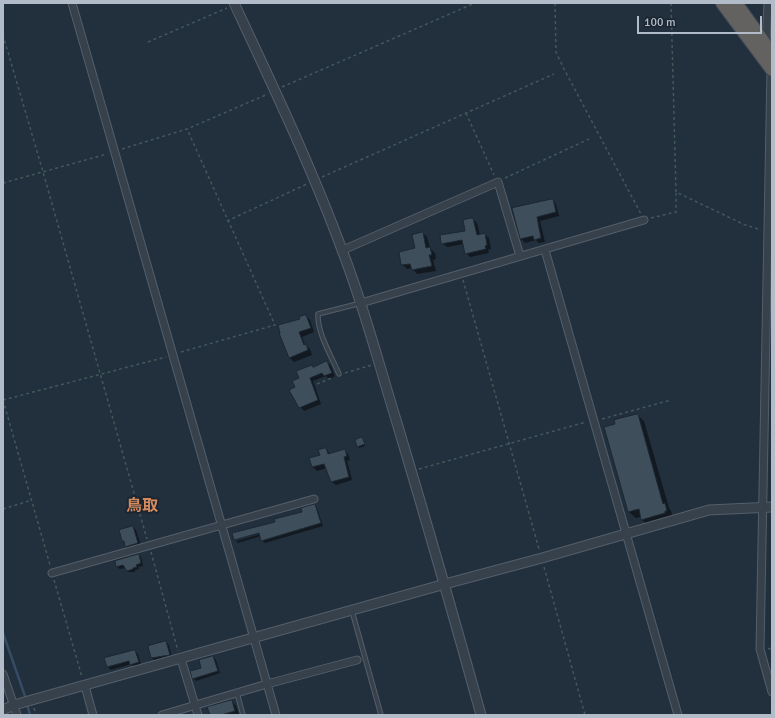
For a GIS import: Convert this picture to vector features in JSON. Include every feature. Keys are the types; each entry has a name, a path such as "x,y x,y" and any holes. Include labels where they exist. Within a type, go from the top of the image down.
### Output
{"highway":[{"path":"722,3 772,69"},
{"path":"736,3 769,49"}],"street":[{"path":"72,3 276,715"},
{"path":"768,3 769,49"},
{"path":"236,4 315,180 343,250 361,303 445,584 481,715"},
{"path":"772,69 768,233 768,507 760,648 772,692"},
{"path":"343,250 498,182 520,256"},
{"path":"361,303 644,220"},
{"path":"545,250 678,715"},
{"path":"52,573 314,499"},
{"path":"3,710 709,510 768,507"},
{"path":"181,659 198,715"},
{"path":"162,715 267,684 357,660"},
{"path":"3,674 17,715"},
{"path":"85,686 93,715"}],"lane":[{"path":"339,374 321,331 318,322 318,314 361,303"},
{"path":"352,611 381,715"},
{"path":"237,693 243,715"}],"path":[{"path":"3,183 186,130 475,3"},
{"path":"555,3 556,52 644,220 676,212 671,3"},
{"path":"148,42 236,4"},
{"path":"3,35 181,659"},
{"path":"227,221 315,180 554,74"},
{"path":"466,113 498,182 589,139"},
{"path":"85,686 3,400 101,375 275,325 186,130"},
{"path":"676,192 743,224 768,233"},
{"path":"461,274 586,715"},
{"path":"317,384 339,374 379,363"},
{"path":"411,471 671,400"},
{"path":"3,509 32,500"}],"building":[{"path":"553,199 556,212 537,217 541,238 534,240 533,236 520,239 512,208"},
{"path":"473,218 477,235 485,233 487,245 485,246 486,249 465,254 462,240 441,244 440,235 465,231 463,220"},
{"path":"423,232 426,248 430,247 432,255 429,255 432,266 412,270 410,264 401,265 399,252 415,248 412,235"},
{"path":"306,315 311,328 299,332 304,345 306,344 308,350 289,358 279,333 278,325 300,319 299,317"},
{"path":"327,361 332,373 324,376 322,373 310,378 318,400 299,408 289,390 295,387 292,381 299,378 296,371 312,365 313,367"},
{"path":"638,414 663,504 665,503 667,511 665,511 665,513 641,520 639,509 628,512 604,427 615,424 614,420"},
{"path":"362,437 365,444 357,447 355,440"},
{"path":"326,448 328,454 345,449 347,456 344,457 349,477 331,482 324,464 312,467 309,458 320,455 318,450"},
{"path":"315,504 321,523 261,541 259,533 234,540 232,533 275,522 274,519 302,512 301,508"},
{"path":"133,526 138,543 125,547 119,530"},
{"path":"139,554 141,563 136,565 137,567 127,571 123,565 116,567 115,561"},
{"path":"166,641 170,655 151,658 148,646"},
{"path":"135,650 139,662 130,665 129,661 107,667 104,658"},
{"path":"213,656 218,671 192,679 190,671 201,668 199,660"},
{"path":"232,700 235,711 221,715 210,715 207,707"}],"waterway":[{"path":"3,633 26,699"},
{"path":"27,704 30,715"}],"district":[{"name":"鳥取","path":"142,507"}]}
